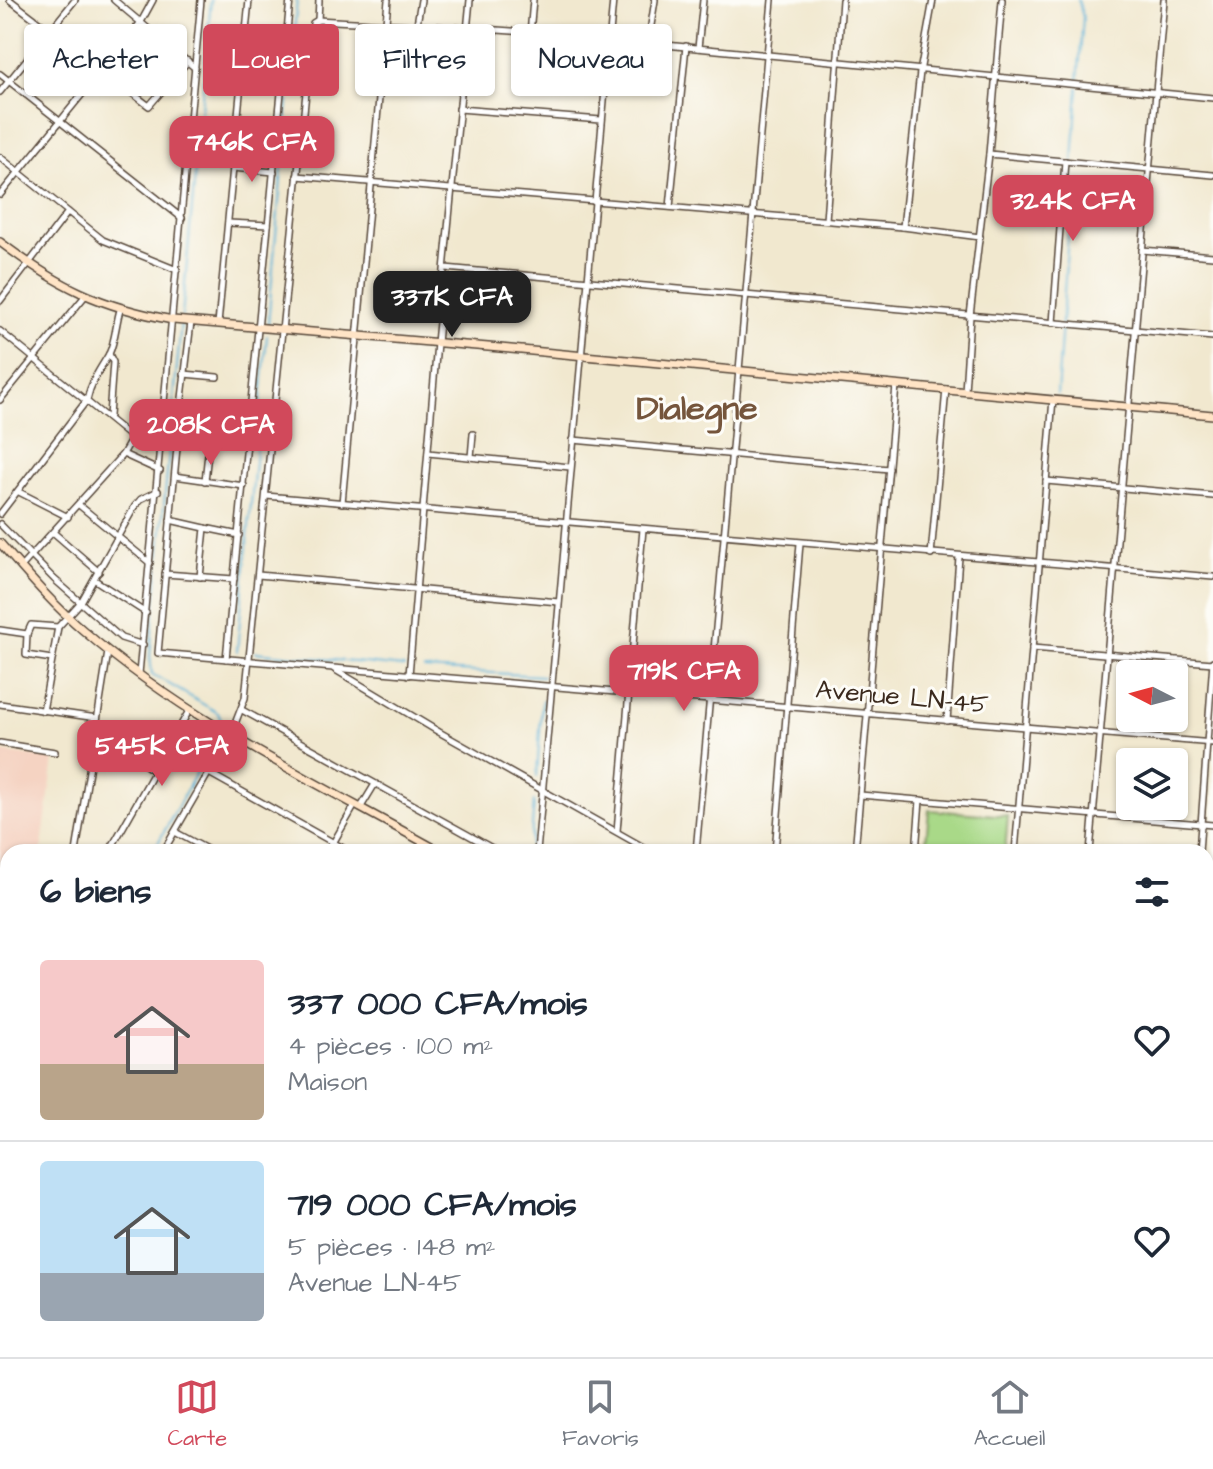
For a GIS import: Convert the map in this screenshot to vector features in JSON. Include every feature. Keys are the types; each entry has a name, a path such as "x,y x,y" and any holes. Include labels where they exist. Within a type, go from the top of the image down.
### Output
{"street":[{"path":"10,0 42,24"},
{"path":"55,24 75,0"},
{"path":"114,0 195,68"},
{"path":"141,22 153,0"},
{"path":"201,0 177,270 184,374 165,574 234,579"},
{"path":"247,24 249,0"},
{"path":"288,24 290,0"},
{"path":"318,20 319,0"},
{"path":"168,844 242,710 250,661 311,25 318,20 386,24 388,0"},
{"path":"417,24 421,0"},
{"path":"466,24 470,0"},
{"path":"531,24 533,0"},
{"path":"611,24 613,0"},
{"path":"651,24 655,0"},
{"path":"698,48 703,0"},
{"path":"697,844 772,0"},
{"path":"826,220 842,0"},
{"path":"903,227 920,72 933,0"},
{"path":"965,391 1002,0"},
{"path":"1091,844 1164,0"},
{"path":"672,45 920,72 1213,98"},
{"path":"670,207 686,46"},
{"path":"0,92 24,62"},
{"path":"0,74 182,219"},
{"path":"0,195 82,96"},
{"path":"136,96 149,106 158,96"},
{"path":"218,324 240,96"},
{"path":"226,659 282,96"},
{"path":"342,503 379,96"},
{"path":"409,675 460,96"},
{"path":"538,844 603,96"},
{"path":"459,109 601,120"},
{"path":"989,154 1213,175"},
{"path":"0,157 112,245 177,270"},
{"path":"1053,323 1065,161"},
{"path":"233,168 274,172"},
{"path":"297,176 826,220 980,237"},
{"path":"0,301 68,212"},
{"path":"228,223 268,225"},
{"path":"0,242 29,264 85,296 120,310 181,321 1213,415"},
{"path":"1142,250 1213,256"},
{"path":"445,268 1213,337"},
{"path":"0,400 85,296"},
{"path":"0,514 87,400 102,360 109,354 120,310"},
{"path":"139,675 164,422 181,321"},
{"path":"0,331 133,439"},
{"path":"109,354 113,362 109,417"},
{"path":"184,374 217,377"},
{"path":"856,844 896,385"},
{"path":"931,555 946,389"},
{"path":"1016,844 1053,399"},
{"path":"180,415 250,416"},
{"path":"205,481 212,416"},
{"path":"21,567 123,454 143,425 164,422"},
{"path":"178,431 210,435"},
{"path":"471,457 473,434"},
{"path":"573,440 889,469"},
{"path":"428,453 570,467"},
{"path":"123,454 160,471"},
{"path":"175,476 244,486"},
{"path":"1046,481 1213,496"},
{"path":"43,711 58,627 81,602 137,503 158,491"},
{"path":"19,492 68,517"},
{"path":"266,496 1213,577"},
{"path":"79,505 151,563"},
{"path":"170,520 239,535"},
{"path":"0,524 122,639 143,645"},
{"path":"200,577 205,528"},
{"path":"617,831 643,529"},
{"path":"54,533 99,572"},
{"path":"776,844 800,543"},
{"path":"1,547 69,618 139,675 231,734 427,844"},
{"path":"947,721 959,557"},
{"name":"Avenue LN-45","path":"165,574 158,653 1210,743"},
{"path":"258,575 559,602"},
{"path":"95,580 146,613"},
{"path":"52,659 26,655 27,634 31,625 58,627"},
{"path":"0,630 27,634"},
{"path":"1032,648 1213,662 1210,743 1200,844"},
{"path":"77,844 108,652"},
{"path":"333,668 639,844"},
{"path":"0,704 97,718"},
{"path":"114,844 190,709"},
{"path":"242,710 484,844"},
{"path":"93,742 125,750 155,772"},
{"path":"0,743 55,752"},
{"path":"209,773 334,843 375,784"},
{"path":"860,795 1213,825"},
{"path":"917,844 920,800"},
{"path":"175,832 197,844"}],"shaded area":[{"path":"0,752 54,759 42,844 0,844"}],"green space":[{"path":"929,810 1008,816 1006,844 926,844"}],"waterway":[{"path":"182,316 211,0"},
{"path":"268,324 297,0"},
{"path":"1078,0 1083,17 1078,82"},
{"path":"1057,395 1078,88"},
{"path":"181,323 150,656 152,674 218,713 223,725"},
{"path":"237,651 267,336"},
{"path":"255,652 404,667"},
{"path":"424,669 543,676"},
{"path":"537,776 542,700"},
{"path":"157,844 214,740"},
{"path":"531,844 534,801"}],"district":[{"name":"Dialegne","path":"697,409"}]}
